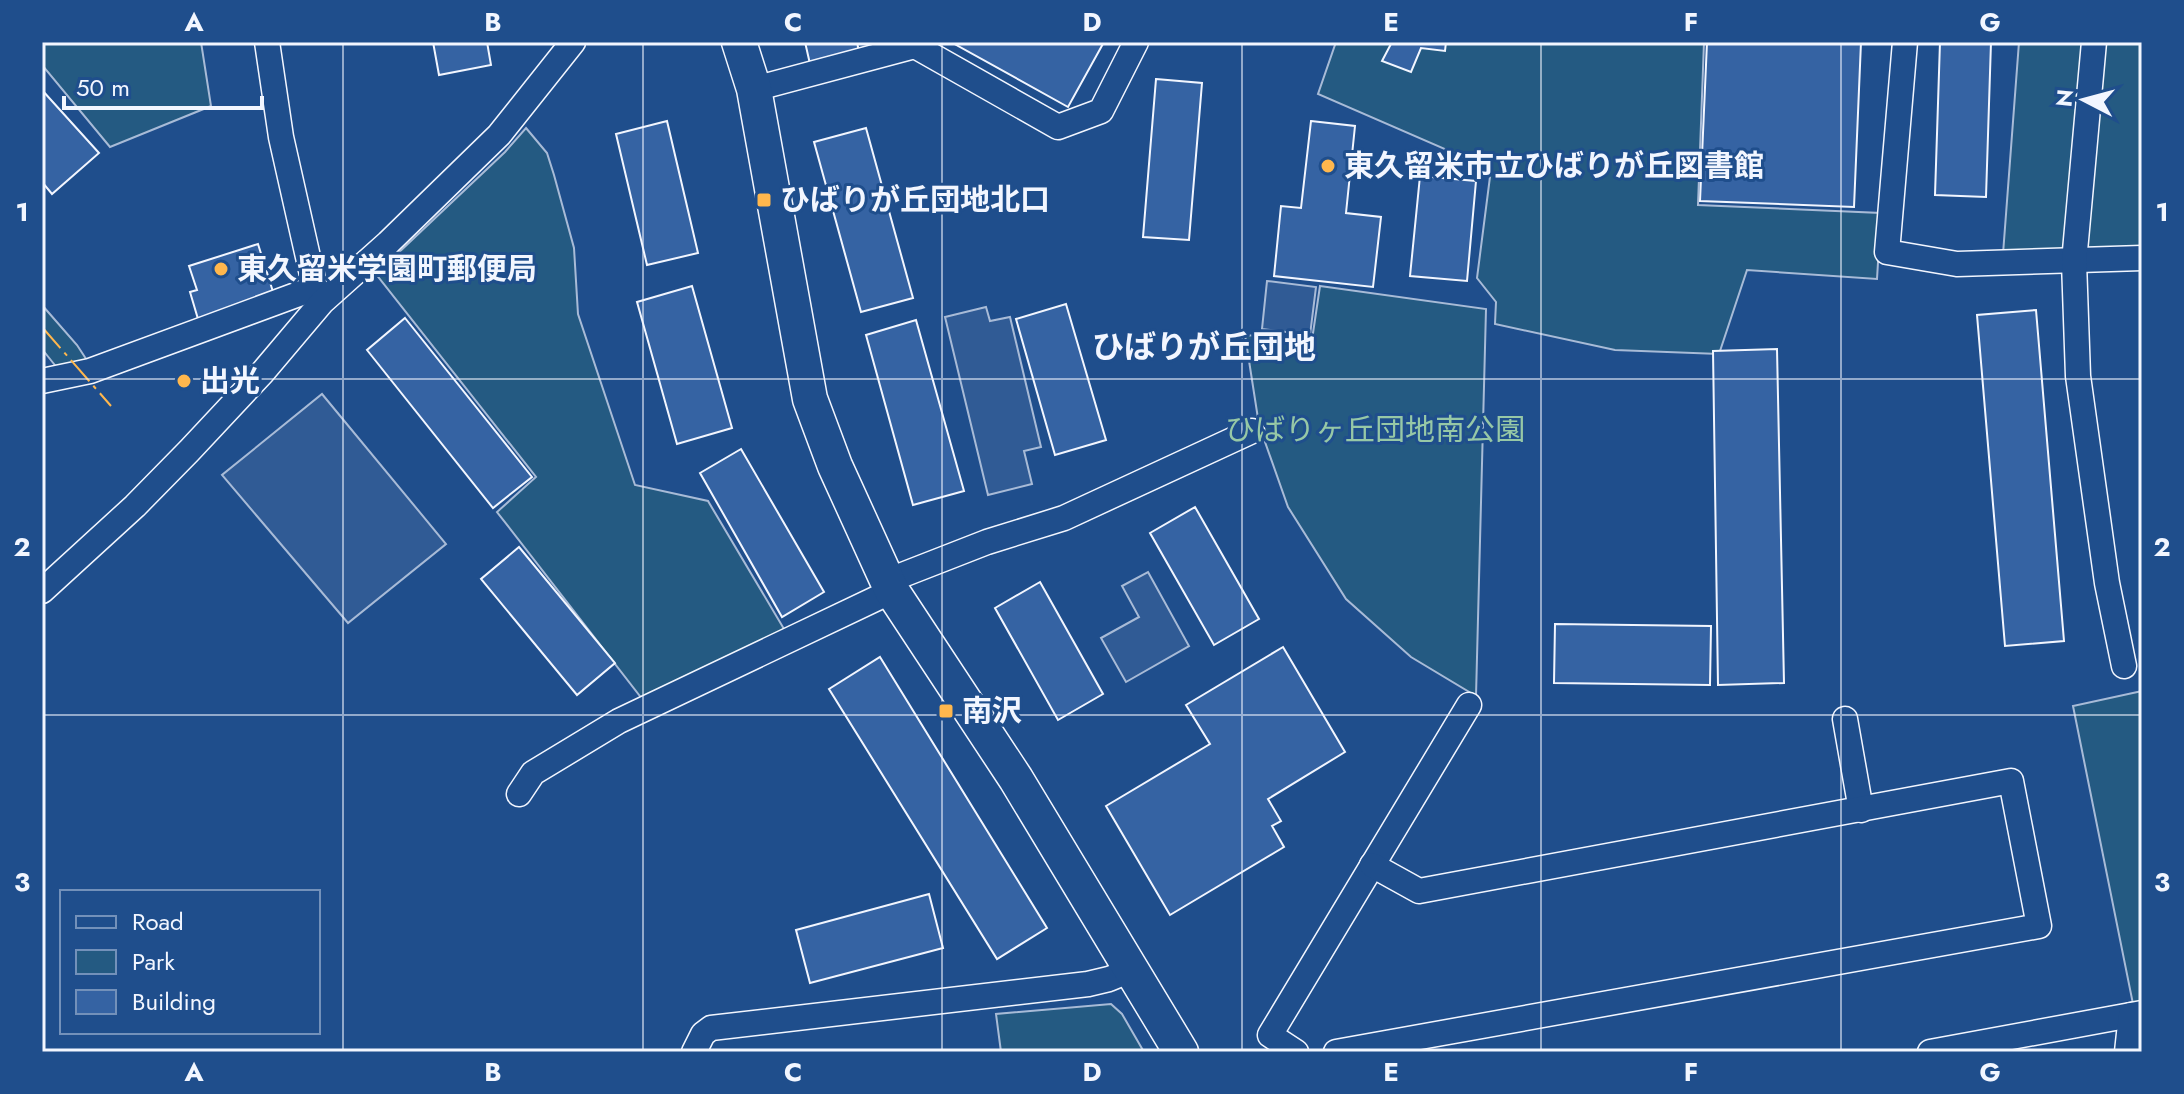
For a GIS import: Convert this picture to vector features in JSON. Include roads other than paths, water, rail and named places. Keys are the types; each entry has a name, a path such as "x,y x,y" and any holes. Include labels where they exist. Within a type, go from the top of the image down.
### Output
{"street":[{"path":"267,42 281,137 318,295"},
{"path":"42,591 135,506 262,373 318,295 388,243 499,135 573,42"},
{"path":"739,42 754,89 810,399 835,466 890,586 1016,779 1181,1052"},
{"path":"754,89 915,46 1058,127 1101,111 1136,42"},
{"path":"1905,42 1887,252 1957,264 2142,258"},
{"path":"2094,42 2074,262 2078,376 2107,583 2124,666"},
{"path":"42,381 90,371 318,295"},
{"path":"519,794 533,773 619,721 890,586 987,542 1064,518 1252,431"},
{"path":"1296,1052 1270,1035 1469,705"},
{"path":"1845,719 1861,810"},
{"path":"1336,1052 2039,926 2011,781 1419,891 1372,865"},
{"path":"694,1052 703,1034 711,1028 1088,984 1131,970"},
{"path":"1930,1052 2137,1014 2127,1052"}],"place":[{"name":"東久留米市立ひばりが丘図書館","path":"1328,166"},
{"name":"ひばりが丘団地北口","path":"764,200"},
{"name":"東久留米学園町郵便局","path":"221,269"},
{"name":"出光","path":"184,381"},
{"name":"南沢","path":"946,711"}],"district":[{"name":"ひばりが丘団地","path":"1204,347"}],"park label":[{"name":"ひばりヶ丘団地南公園","path":"1375,430"}]}
